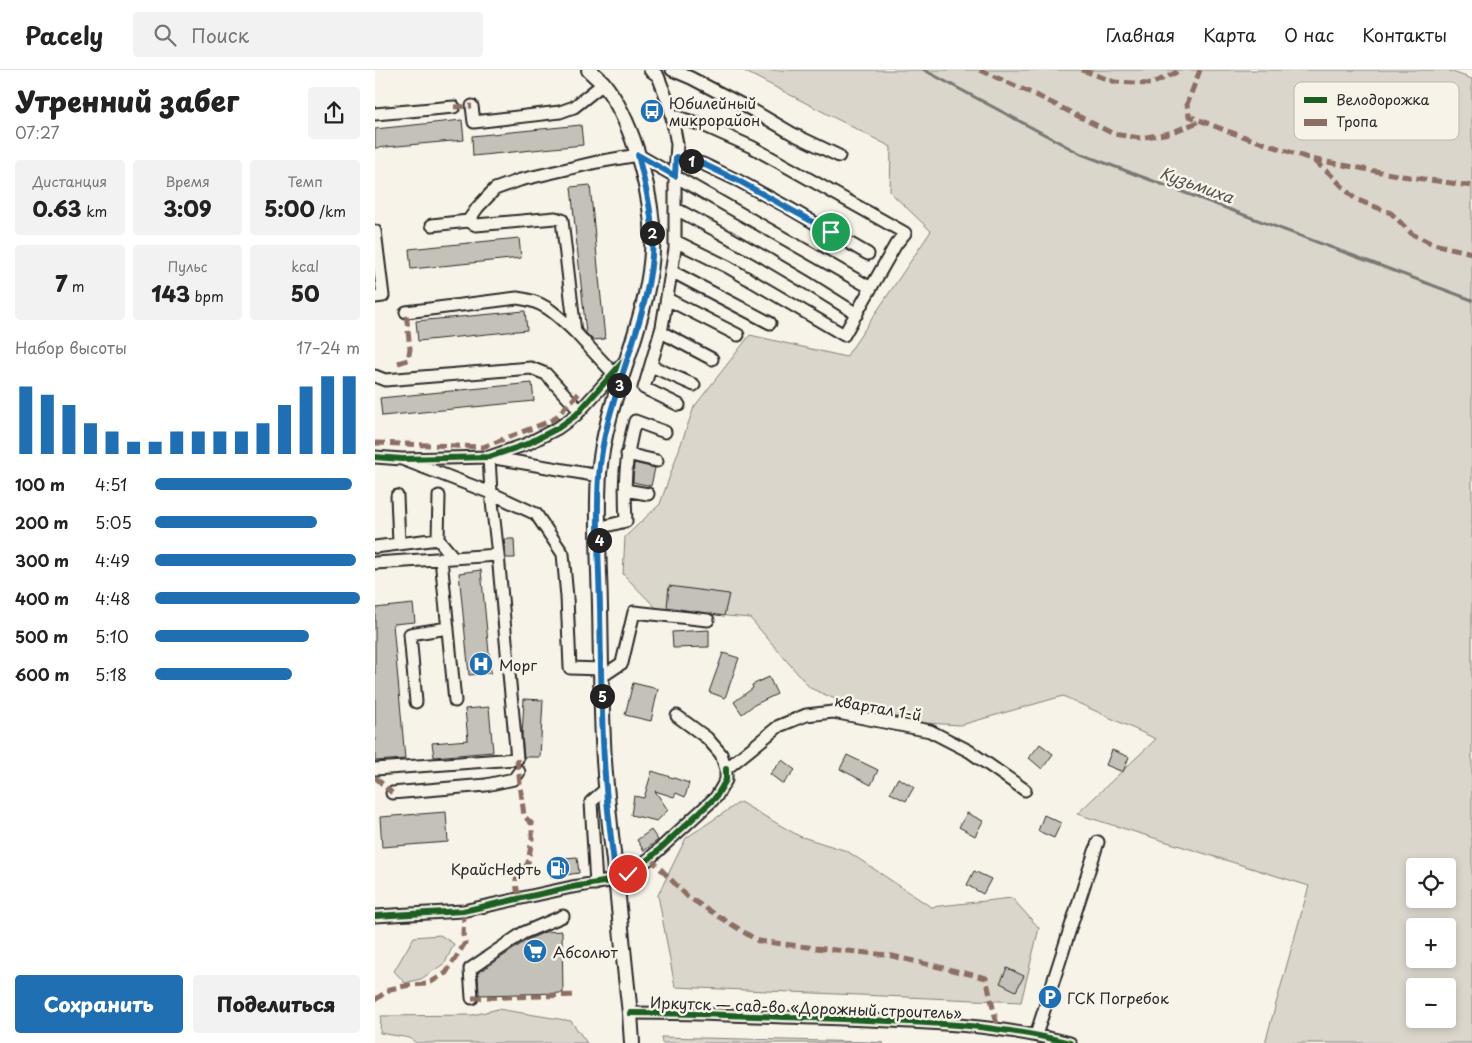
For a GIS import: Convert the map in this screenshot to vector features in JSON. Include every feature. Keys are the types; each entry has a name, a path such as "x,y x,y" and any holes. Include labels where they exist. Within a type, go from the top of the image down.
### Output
{"main road":[{"path":"589,70 603,84 623,115 638,155 652,223 652,255 648,286 641,318 608,421 602,447 599,476 598,528 601,673 606,789 632,1043"}],"street":[{"path":"651,70 658,76 670,107 677,144 675,176 676,209 675,249 667,299 661,332 644,388 679,406"},
{"path":"672,70 691,78 755,111 793,134 839,156"},
{"path":"473,106 474,122 560,112 574,107 603,84"},
{"path":"375,114 454,107"},
{"path":"671,115 705,126 752,147 905,233 896,244 844,335 728,267 675,241"},
{"path":"468,221 482,202 495,189 520,180 638,155 871,288"},
{"path":"676,157 703,164 739,181 868,254"},
{"path":"676,209 727,235 857,314"},
{"path":"432,225 468,221 476,224 555,218 562,220 575,332"},
{"path":"375,231 383,296 375,297"},
{"path":"671,271 769,323"},
{"path":"406,312 517,298 528,300 549,308 575,332 614,374"},
{"path":"667,299 738,335"},
{"path":"661,332 712,359"},
{"path":"489,457 527,444 558,428 580,411 629,355"},
{"path":"651,366 694,385"},
{"path":"375,376 385,380 531,368 546,374 580,411"},
{"path":"598,528 626,521 624,480 628,444 635,422 665,432"},
{"path":"627,454 657,460"},
{"path":"375,457 402,459 489,457 599,476"},
{"path":"375,769 517,759 489,457"},
{"path":"402,459 491,493 536,514 563,554 570,668 601,673 622,663 634,612 708,620"},
{"path":"625,490 648,494"},
{"path":"397,496 399,544"},
{"path":"439,496 438,538 454,558"},
{"path":"375,546 438,538"},
{"path":"375,563 498,555"},
{"path":"441,558 455,701"},
{"path":"417,702 410,634 448,628"},
{"name":"квартал 1-й","path":"726,769 779,726 807,715 833,712 930,731 969,751 1025,790"},
{"path":"375,916 463,910 572,887 616,880 628,874 650,858 716,797 726,780 726,769 721,754 707,738 677,716"},
{"path":"392,793 486,785 514,779 519,772"},
{"path":"596,884 591,802 606,789"},
{"path":"1036,1035 1098,842"},
{"path":"472,998 471,969 523,933 563,916"},
{"name":"Иркутск — сад-во «Дорожный строитель»","path":"630,1012 930,1022 977,1026 1036,1035 1070,1043"}],"shaded area":[{"path":"742,70 1447,70 1472,79 1472,1043 1265,1043 1309,886 1077,814 1156,739 1063,696 961,725 926,723 860,710 810,688 750,618 658,610 623,574 625,537 660,504 694,407 750,335 846,357 931,231 890,192 891,147"},
{"path":"740,802 799,836 847,851 931,907 1012,898 1039,928 1021,1002 675,987 658,895 686,838"},
{"path":"440,935 454,944 445,963 421,979 405,983 394,971 414,937"},
{"path":"498,1009 571,1021 587,1043 416,1043 410,1038 380,1033 381,1016 473,1015"},
{"path":"661,1037 867,1042 884,1043 662,1043"}],"building":[{"path":"462,120 464,140 375,148 375,129"},
{"path":"581,125 583,145 473,156 472,136"},
{"path":"590,185 605,339 593,340 586,333 571,187"},
{"path":"519,238 521,258 411,269 409,249"},
{"path":"525,311 527,330 418,341 416,321"},
{"path":"532,383 534,401 382,416 380,398"},
{"path":"634,463 655,468 651,486 633,482"},
{"path":"504,539 514,539 515,558 506,558"},
{"path":"481,570 491,673 469,675 459,573"},
{"path":"669,586 729,594 724,616 667,607"},
{"path":"413,604 415,622 393,624 405,759 375,761 375,608"},
{"path":"709,630 709,647 673,648 672,632"},
{"path":"723,653 739,658 725,698 709,692"},
{"path":"769,677 777,694 754,705 742,714 734,702 753,688 752,685"},
{"path":"633,683 658,689 651,721 625,715"},
{"path":"524,699 543,700 540,757 524,757 522,736"},
{"path":"489,707 493,752 434,757 432,743 468,740 465,709"},
{"path":"1040,744 1053,754 1042,769 1029,758"},
{"path":"1112,750 1129,757 1123,772 1106,765"},
{"path":"847,755 878,770 871,785 840,769"},
{"path":"782,760 795,770 783,784 770,774"},
{"path":"652,771 689,783 685,797 676,793 674,797 655,791 668,810 657,821 631,815 634,796 644,798"},
{"path":"898,778 914,787 906,801 890,793"},
{"path":"446,812 448,842 382,847 380,817"},
{"path":"967,813 983,821 975,836 959,827"},
{"path":"1044,815 1061,823 1054,838 1038,831"},
{"path":"651,830 658,840 644,851 637,840"},
{"path":"577,857 579,873 551,877 553,859"},
{"path":"974,871 991,879 983,894 967,885"},
{"name":"Абсолют","path":"562,931 563,993 479,995 478,973 527,940 545,932"},
{"path":"1007,968 1024,976 1016,991 1000,983"}],"waterway":[{"name":"Кузьмиха","path":"924,70 1081,154 1472,300"}],"marked path":[{"path":"980,70 1038,96 1114,134 1140,138 1170,133 1201,121"},
{"path":"1082,70 1115,82 1151,84 1179,70"},
{"path":"1200,70 1187,104 1189,116 1227,131 1311,159 1402,176 1472,186"},
{"path":"454,107 472,106"},
{"path":"1314,161 1355,199 1391,213 1412,234 1433,244 1472,253"},
{"path":"398,363 408,360 410,349 406,312"},
{"path":"375,443 483,447 553,420 582,390"},
{"path":"517,759 524,816 532,824 532,839 528,863 516,880 517,890 521,898"},
{"path":"375,777 392,793"},
{"path":"650,858 688,897 758,941 888,955 986,978 998,1029"},
{"path":"375,1000 390,989 428,984 446,973 465,943 463,934 464,916"},
{"path":"472,998 577,995"}],"cycle path":[{"path":"375,457 402,459 489,457 527,444 558,428 576,415 629,355"},
{"path":"375,916 463,911 572,887 616,880 650,858 716,797 726,780 726,769"},
{"path":"630,1013 737,1015 929,1023 986,1028 1070,1043"}],"place":[{"name":"Юбилейный микрорайон","path":"652,111"},
{"name":"Морг","path":"481,664"},
{"name":"КрайсНефть","path":"558,868"},
{"name":"Абсолют","path":"535,951"},
{"name":"ГСК Погребок","path":"1050,997"}],"route":[{"path":"628,874 616,880 609,822 604,759 598,528 599,476 602,447 617,391 641,318 652,255 652,223 638,155 675,176 676,157 703,164 739,181 831,232"}]}
